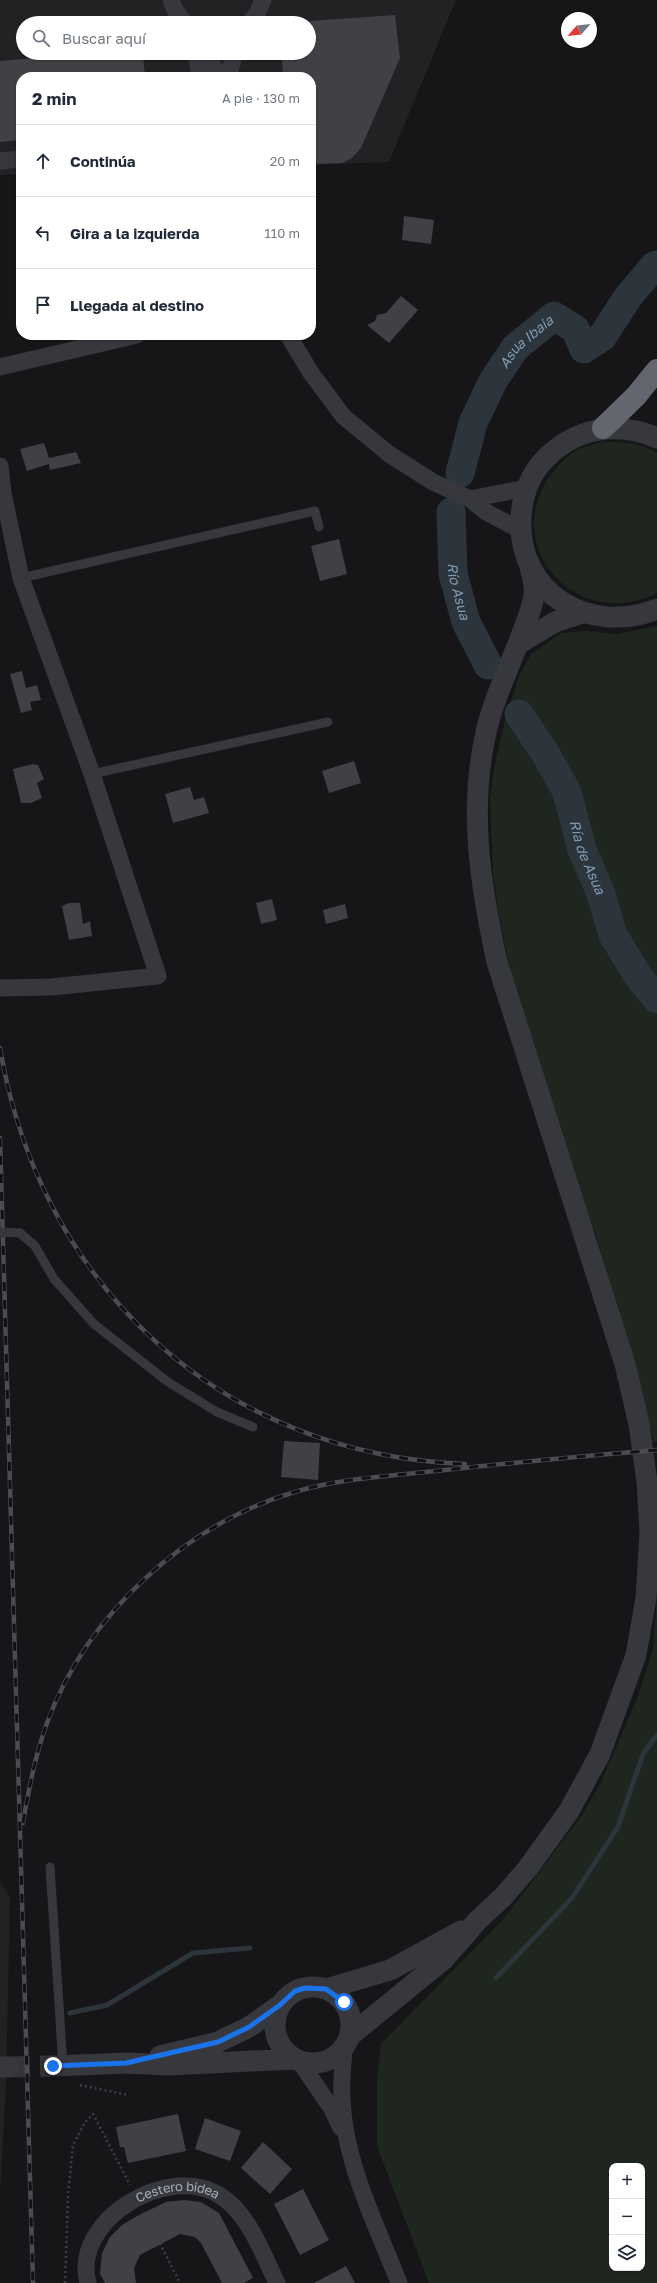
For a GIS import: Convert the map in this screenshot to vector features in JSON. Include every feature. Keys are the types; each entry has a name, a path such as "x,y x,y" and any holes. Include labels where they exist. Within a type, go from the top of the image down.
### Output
{"highway":[{"path":"603,428 636,396 657,370"}],"street":[{"path":"171,0 180,16"},
{"path":"197,60 199,72"},
{"path":"211,60 216,72"},
{"path":"229,72 233,60"},
{"path":"0,161 16,160"},
{"path":"0,367 116,340"},
{"path":"291,340 311,373 343,416 389,454 432,482 470,499 486,512 520,530"},
{"path":"58,2066 126,2063 168,2065 297,2061 312,2064 324,2063 335,2057 347,2042 444,1959 478,1920 528,1868 569,1811 600,1754 636,1655 646,1598 650,1532 647,1482 639,1424 625,1364 497,962 485,907 476,816 477,784 487,727 534,598 534,583 530,566 523,549 520,530 521,508 527,488 539,466 557,448 579,435 603,428 626,428 647,433 657,438"},
{"path":"0,466 3,493 21,578 92,774 158,976 52,987 3,988"},
{"path":"470,499 527,488"},
{"path":"530,566 544,586 561,602 582,612 602,617 622,618 641,615 657,608"},
{"path":"518,644 556,622 582,612"},
{"path":"326,1989 390,1970 435,1946 478,1920"},
{"path":"126,2063 218,2042 249,2027 280,2005 295,1991 315,1987 326,1989 344,2002 349,2012 342,2098 349,2144 363,2190 399,2283"},
{"path":"280,2005 275,2017 274,2029 278,2042 285,2052 297,2061 332,2109 349,2144"},
{"name":"Cestero bidea","path":"88,2283 90,2244 107,2219 137,2200 169,2186 194,2186 219,2194 235,2208 247,2223 277,2283"}],"lane":[{"path":"254,16 272,0"},
{"path":"21,578 315,511 319,527"},
{"path":"92,774 328,722"},
{"path":"0,1232 20,1233 35,1246 54,1279 94,1324 168,1382 217,1412 252,1426"},
{"path":"50,1867 58,2066"}],"path":[{"path":"75,2083 107,2092 128,2095"},
{"path":"66,2283 68,2196 73,2145 85,2122 93,2114 180,2283"}],"shaded area":[{"path":"0,0 456,0 389,162 316,165 316,72 16,72 16,174 0,175"},
{"path":"602,442 637,445 651,449 657,453 657,593 627,603 598,602 574,592 554,575 540,553 534,527 538,500 552,473 575,451"},
{"path":"657,626 657,1442 654,1442 595,1231 586,1214 510,969 499,916 493,874 490,799 494,768 506,716 519,676 531,654 561,633 586,631 616,634"},
{"path":"657,1595 657,2283 429,2283 377,2146 377,2078 381,2044 507,1915 584,1812 600,1784 637,1699 653,1648"},
{"path":"0,1882 10,1897 6,2084 0,2194"}],"building":[{"path":"395,15 400,58 361,148 352,158 342,163 316,164 316,72 283,72 282,60 316,60 316,21"},
{"path":"143,60 145,72 16,72 16,140 0,142 0,61"},
{"path":"404,216 434,220 431,244 402,240"},
{"path":"401,296 418,310 389,343 367,325 375,321 377,315 386,313"},
{"path":"44,443 49,458 76,452 81,463 50,470 49,464 27,471 20,449"},
{"path":"339,539 347,574 320,581 311,546"},
{"path":"22,671 26,688 37,685 41,700 30,702 32,710 21,713 10,674"},
{"path":"354,761 361,783 329,793 322,771"},
{"path":"33,764 38,765 44,779 37,783 42,798 31,803 21,803 13,769"},
{"path":"190,787 194,800 204,797 209,813 173,823 165,794"},
{"path":"272,899 277,920 261,924 256,903"},
{"path":"69,903 80,903 83,924 90,921 92,936 69,940 62,906"},
{"path":"345,904 348,918 326,924 323,910"},
{"path":"284,1441 320,1443 318,1480 281,1477"},
{"path":"178,2114 186,2151 128,2163 124,2147 120,2147 116,2127"},
{"path":"205,2118 241,2131 230,2161 195,2149"},
{"path":"263,2142 292,2169 270,2194 241,2168"},
{"path":"303,2189 329,2240 300,2255 274,2204"},
{"path":"184,2200 201,2202 219,2213 253,2278 244,2283 222,2283 201,2243 195,2237 180,2234 140,2255 134,2268 136,2283 105,2283 100,2274 102,2253 110,2237 122,2225 139,2215 166,2202"},
{"path":"346,2266 355,2283 314,2283"}],"waterway":[{"name":"Asua Ibaia","path":"460,473 473,423 493,381 515,348 554,316 575,329 584,349 602,337 628,297 654,266 657,265"},
{"name":"Río Asua","path":"451,512 453,574 466,622 488,665"},
{"name":"Ría de Asua","path":"519,714 545,753 567,792 582,850 600,891 613,935 638,976 657,999"},
{"path":"496,1978 572,1898 618,1827 643,1754 657,1735"},
{"path":"70,2013 107,2005 193,1953 250,1948"}],"tunnel":[{"path":"9,2067 53,2066"}],"railway":[{"path":"0,1048 21,1134 55,1212 100,1282 156,1342 221,1391 295,1429 377,1453 465,1464"},
{"path":"0,1138 33,2283"},
{"path":"23,1823 33,1772 47,1723 65,1683 87,1645 114,1610 146,1578 180,1550 217,1525 257,1506 298,1491 349,1480 657,1450"}],"route":[{"path":"53,2066 126,2063 218,2042 249,2027 280,2005 286,1997 295,1991 305,1988 315,1987 326,1989 336,1994 344,2002"}]}
